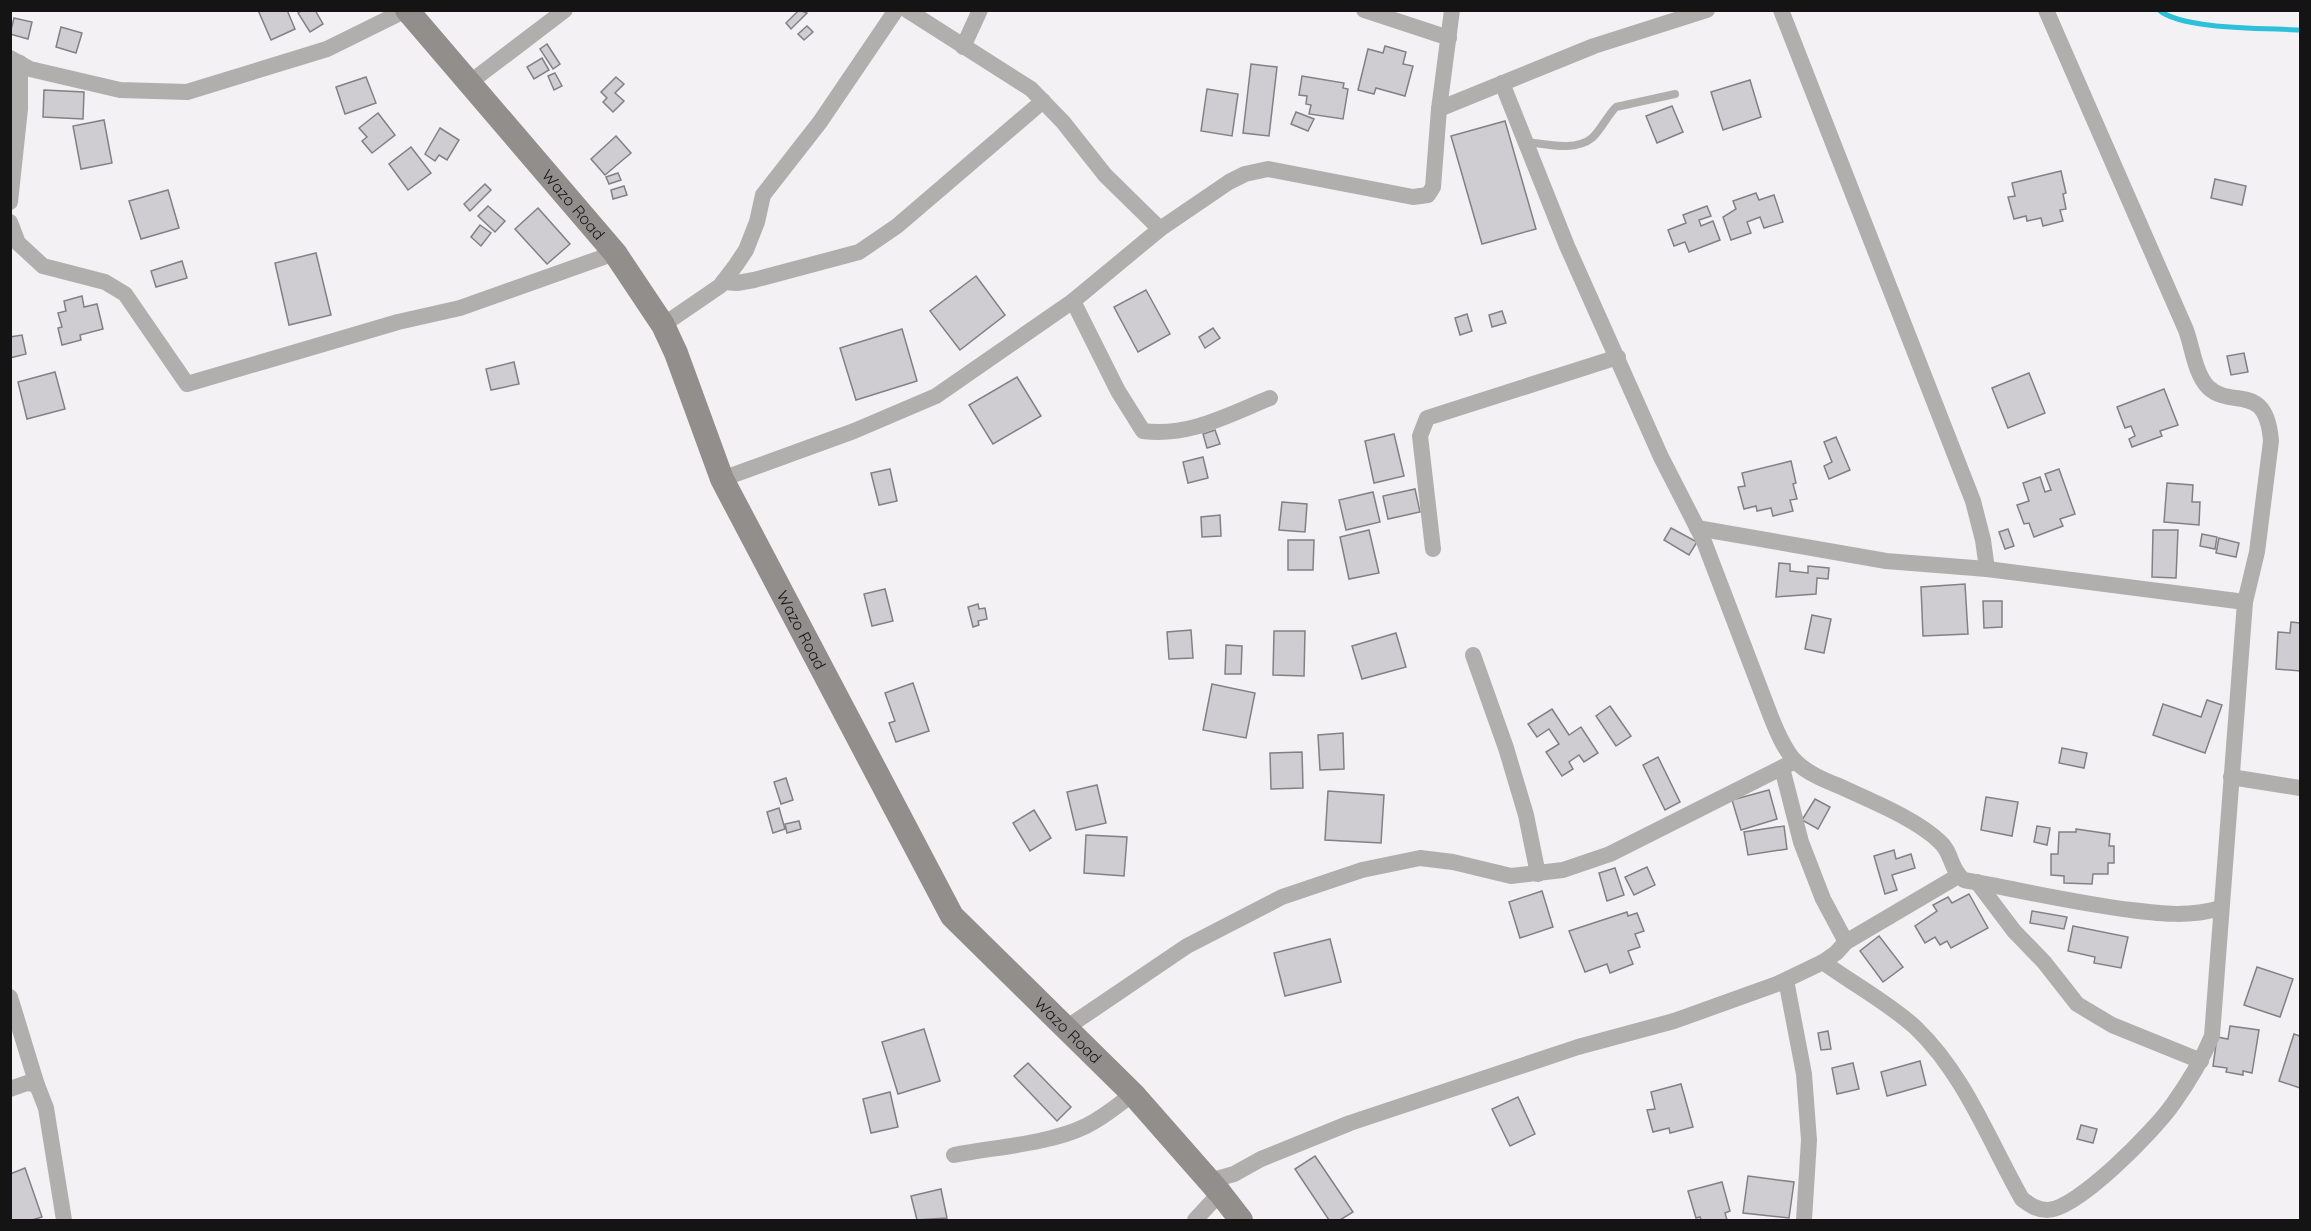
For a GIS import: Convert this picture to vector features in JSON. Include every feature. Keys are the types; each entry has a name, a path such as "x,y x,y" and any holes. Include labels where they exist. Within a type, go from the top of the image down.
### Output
{"main road":[{"name":"Wazo Road","path":"406,10 615,253 663,325 676,353 722,479 952,916 1133,1094 1241,1221"}],"street":[{"path":"15,60 30,69 120,90 187,92 327,49 406,10"},
{"path":"469,83 565,10"},
{"path":"663,325 723,282 746,250 757,222 763,195 820,122 896,10"},
{"path":"907,10 1030,89 1063,122 1105,175 1160,229"},
{"path":"963,47 980,10"},
{"path":"1364,10 1449,38"},
{"path":"722,479 854,430 936,396 1073,301 1160,229 1229,182 1245,174 1268,169 1424,197 1433,187 1439,109 1452,10"},
{"path":"1439,109 1594,46 1707,10"},
{"path":"1781,10 1973,501 1987,569"},
{"path":"1822,962 1900,1014 1938,1052 1977,1111 2022,1199 2034,1208 2048,1210 2065,1206 2123,1160 2172,1106 2201,1061 2212,1036 2245,602 2257,552 2271,441 2266,415 2250,401 2215,393 2203,382 2186,330 2046,10"},
{"path":"10,202 20,109 15,60"},
{"path":"1502,83 1567,246 1661,457 1697,528 1781,740 1789,765 1801,842 1823,899 1846,942"},
{"path":"723,282 737,283 754,280 859,252 897,226 1043,101"},
{"path":"10,222 18,243 43,266 105,282 125,294 187,384 398,321 460,308 615,253"},
{"path":"1073,301 1118,391 1143,431 1161,433 1191,430 1270,398"},
{"path":"1433,549 1420,436 1427,418 1617,357"},
{"path":"1697,528 1886,561 1987,569 2245,602"},
{"path":"1473,655 1506,748 1526,815 1538,874"},
{"path":"1066,1028 1187,946 1282,897 1362,870 1420,858 1453,862 1511,876 1563,870 1610,854 1789,765 1880,805 1937,839 1942,843 1958,876 2070,902 2154,914 2193,915 2221,908"},
{"path":"2231,777 2293,786 2301,776"},
{"path":"1195,1221 1214,1187 1261,1159 1350,1123 1558,1053 1674,1021 1786,980 1822,962 1836,953 1846,942 1958,876"},
{"path":"1977,882 2014,931 2077,1004 2112,1025 2201,1061"},
{"path":"1786,980 1803,1074 1809,1140 1803,1221"},
{"path":"10,997 46,1108 64,1221"},
{"path":"10,1089 27,1083 37,1085"},
{"path":"954,1155 1049,1138 1077,1130 1095,1121 1133,1094"}],"lane":[{"path":"1526,142 1560,146 1584,142 1593,137 1616,107 1675,94"}],"building":[{"path":"258,10 287,10 295,29 271,40"},
{"path":"302,10 315,10 323,24 310,32 298,13"},
{"path":"799,10 807,13 791,29 786,23"},
{"path":"14,18 32,22 28,39 10,34"},
{"path":"807,26 813,32 804,40 798,34"},
{"path":"61,27 82,33 76,53 56,47"},
{"path":"547,44 560,64 553,69 540,49"},
{"path":"1385,46 1406,52 1403,64 1413,66 1405,96 1376,88 1374,94 1358,90 1368,49 1383,53"},
{"path":"542,58 549,70 534,79 527,67"},
{"path":"1251,64 1277,67 1269,136 1243,133"},
{"path":"555,73 562,86 554,90 548,76"},
{"path":"1302,76 1344,83 1343,88 1348,89 1343,119 1309,114 1311,105 1306,104 1307,96 1299,95"},
{"path":"366,77 376,103 345,114 336,87"},
{"path":"616,77 624,84 615,93 624,101 613,112 603,102 607,98 601,92"},
{"path":"1750,80 1761,117 1723,130 1711,92"},
{"path":"1207,89 1238,94 1232,136 1201,131"},
{"path":"44,90 84,92 83,119 43,117"},
{"path":"1672,106 1683,132 1657,143 1646,116"},
{"path":"1296,112 1314,119 1308,131 1291,124"},
{"path":"378,113 395,135 372,153 362,141 367,137 359,128"},
{"path":"104,120 112,163 81,169 73,126"},
{"path":"1505,121 1536,229 1482,244 1451,136"},
{"path":"440,128 459,140 447,160 439,155 435,161 425,154"},
{"path":"616,136 631,153 605,175 591,159"},
{"path":"411,147 431,173 408,190 389,164"},
{"path":"2061,171 2066,193 2063,194 2066,209 2060,210 2063,221 2043,226 2041,218 2027,221 2026,216 2014,219 2008,197 2015,196 2012,183"},
{"path":"618,173 621,180 609,184 606,177"},
{"path":"2215,179 2246,186 2242,205 2211,198"},
{"path":"485,184 491,190 470,211 464,204"},
{"path":"624,186 627,195 613,199 611,190"},
{"path":"168,190 179,228 141,239 129,201"},
{"path":"1756,193 1759,200 1774,195 1783,222 1764,228 1760,217 1747,222 1751,233 1731,240 1723,217 1736,209 1733,201"},
{"path":"488,206 505,221 495,232 478,216"},
{"path":"1707,206 1711,216 1699,220 1701,226 1713,221 1720,240 1689,252 1685,242 1674,246 1668,230 1686,223 1683,215"},
{"path":"538,208 570,244 547,264 515,229"},
{"path":"480,225 491,233 481,246 471,237"},
{"path":"316,253 331,315 289,325 275,263"},
{"path":"182,261 187,278 156,287 151,271"},
{"path":"976,276 1005,315 960,350 930,311"},
{"path":"1146,290 1170,334 1138,352 1114,307"},
{"path":"82,296 84,307 97,304 103,329 80,335 81,340 62,345 58,328 62,327 58,313 66,311 64,301"},
{"path":"1502,311 1506,323 1492,327 1489,315"},
{"path":"1467,314 1472,331 1460,335 1455,318"},
{"path":"1213,328 1220,338 1205,348 1199,337"},
{"path":"902,329 917,381 856,400 840,348"},
{"path":"22,335 26,354 10,358 10,337"},
{"path":"2244,353 2248,372 2231,375 2227,356"},
{"path":"514,362 519,384 491,390 486,369"},
{"path":"55,372 65,409 27,419 18,382"},
{"path":"2029,373 2045,413 2008,428 1992,388"},
{"path":"1017,377 1041,416 993,444 969,405"},
{"path":"2164,389 2178,425 2160,431 2162,436 2132,447 2129,439 2135,436 2131,426 2125,428 2117,407"},
{"path":"1215,430 1220,444 1207,448 1203,434"},
{"path":"1394,434 1404,476 1374,483 1365,441"},
{"path":"1836,437 1850,470 1829,479 1824,466 1832,462 1824,442"},
{"path":"1203,457 1208,478 1188,483 1183,462"},
{"path":"1791,461 1797,499 1790,500 1793,511 1773,516 1771,508 1757,511 1756,506 1744,509 1738,487 1745,486 1742,473"},
{"path":"890,469 897,501 879,505 871,473"},
{"path":"2059,469 2075,514 2060,519 2063,526 2034,537 2029,523 2024,524 2017,505 2029,501 2023,483 2040,477 2045,492 2051,490 2045,474"},
{"path":"2167,483 2193,485 2192,502 2200,502 2199,525 2164,522"},
{"path":"1415,489 1420,512 1388,519 1383,496"},
{"path":"1373,492 1380,522 1346,530 1339,500"},
{"path":"1282,502 1307,504 1305,532 1279,530"},
{"path":"1220,515 1221,536 1202,537 1201,517"},
{"path":"1671,528 1697,542 1689,555 1664,540"},
{"path":"2008,529 2014,546 2005,549 1999,532"},
{"path":"1369,530 1379,573 1349,579 1340,537"},
{"path":"2153,530 2178,530 2176,578 2152,577"},
{"path":"2202,534 2217,537 2215,549 2200,546"},
{"path":"2219,538 2239,543 2236,557 2216,553"},
{"path":"1288,540 1314,540 1313,570 1288,570"},
{"path":"1779,563 1790,564 1790,571 1808,573 1808,566 1829,568 1828,579 1817,578 1816,594 1776,597"},
{"path":"1965,584 1968,634 1923,636 1921,587"},
{"path":"885,589 893,621 872,626 864,594"},
{"path":"1983,601 2002,601 2002,627 1984,628"},
{"path":"978,604 979,609 985,608 987,619 978,621 979,625 973,627 968,607"},
{"path":"1812,615 1831,619 1824,653 1805,649"},
{"path":"2291,622 2300,623 2300,671 2276,669 2278,632 2290,633"},
{"path":"1191,630 1193,658 1169,659 1167,632"},
{"path":"1274,631 1305,631 1304,676 1273,675"},
{"path":"1396,633 1406,667 1362,679 1352,646"},
{"path":"1226,645 1242,646 1241,674 1225,674"},
{"path":"913,683 929,731 896,742 889,723 895,721 885,693"},
{"path":"1212,684 1255,693 1246,738 1203,730"},
{"path":"2207,700 2222,705 2205,753 2153,735 2163,704 2201,717"},
{"path":"1610,706 1631,736 1616,746 1596,716"},
{"path":"1552,709 1569,735 1581,727 1598,753 1584,762 1579,755 1569,762 1573,769 1562,776 1546,752 1559,744 1549,729 1537,737 1528,724"},
{"path":"1343,733 1344,769 1320,770 1318,735"},
{"path":"2062,748 2087,753 2084,768 2059,763"},
{"path":"1302,752 1303,788 1271,789 1270,753"},
{"path":"1658,757 1680,802 1665,810 1643,765"},
{"path":"786,778 793,800 781,804 774,782"},
{"path":"1097,785 1106,823 1076,830 1067,792"},
{"path":"1769,790 1777,819 1741,830 1732,800"},
{"path":"1328,791 1384,795 1381,843 1325,840"},
{"path":"1986,797 2018,802 2012,836 1981,830"},
{"path":"1815,799 1830,807 1818,829 1802,820"},
{"path":"779,808 785,829 773,833 767,812"},
{"path":"1034,810 1051,838 1030,851 1013,823"},
{"path":"799,821 801,829 787,833 785,824"},
{"path":"1784,826 1787,849 1748,855 1744,832"},
{"path":"2037,826 2050,828 2047,845 2034,842"},
{"path":"2076,829 2110,834 2109,846 2114,846 2114,863 2108,863 2108,874 2093,874 2092,884 2064,883 2064,876 2051,875 2051,854 2058,854 2059,832 2076,832"},
{"path":"1086,835 1127,837 1124,876 1084,873"},
{"path":"1894,850 1896,859 1911,854 1915,868 1892,875 1897,890 1885,894 1874,856"},
{"path":"1647,867 1655,885 1634,895 1625,877"},
{"path":"1615,868 1624,895 1607,901 1599,873"},
{"path":"1542,891 1553,927 1520,938 1509,902"},
{"path":"1969,894 1988,928 1951,948 1947,941 1940,945 1935,937 1925,943 1915,926 1937,911 1933,905 1948,897 1952,903"},
{"path":"2032,911 2067,917 2064,929 2030,923"},
{"path":"1627,912 1628,916 1637,913 1644,931 1635,934 1640,947 1628,951 1633,964 1610,973 1607,964 1585,972 1569,931"},
{"path":"2073,926 2128,937 2121,968 2094,963 2095,957 2068,951"},
{"path":"1879,936 1903,967 1883,982 1860,951"},
{"path":"1330,939 1341,982 1285,996 1274,953"},
{"path":"2257,967 2293,979 2280,1017 2244,1005"},
{"path":"2230,1026 2259,1030 2252,1073 2243,1071 2243,1075 2226,1072 2227,1068 2213,1066 2217,1037 2228,1039"},
{"path":"924,1029 940,1081 898,1094 882,1042"},
{"path":"1828,1031 1831,1049 1821,1050 1818,1033"},
{"path":"2294,1034 2300,1036 2300,1088 2279,1081"},
{"path":"1920,1061 1926,1085 1887,1096 1881,1072"},
{"path":"1028,1063 1071,1107 1057,1121 1014,1076"},
{"path":"1853,1063 1859,1089 1837,1094 1832,1068"},
{"path":"1681,1084 1693,1127 1670,1133 1669,1128 1653,1132 1647,1110 1655,1109 1651,1092"},
{"path":"890,1092 898,1127 871,1133 863,1099"},
{"path":"1518,1097 1535,1134 1510,1146 1492,1109"},
{"path":"2081,1125 2097,1129 2093,1143 2077,1139"},
{"path":"1315,1156 1353,1212 1340,1220 1329,1220 1295,1169"},
{"path":"25,1168 42,1217 32,1220 10,1220 10,1174"},
{"path":"1748,1176 1794,1182 1789,1218 1743,1213"},
{"path":"1722,1182 1730,1211 1725,1213 1727,1220 1696,1218 1688,1191"},
{"path":"941,1189 947,1218 917,1220 911,1196"}],"waterway":[{"path":"2159,10 2170,17 2205,25 2300,30"}]}
